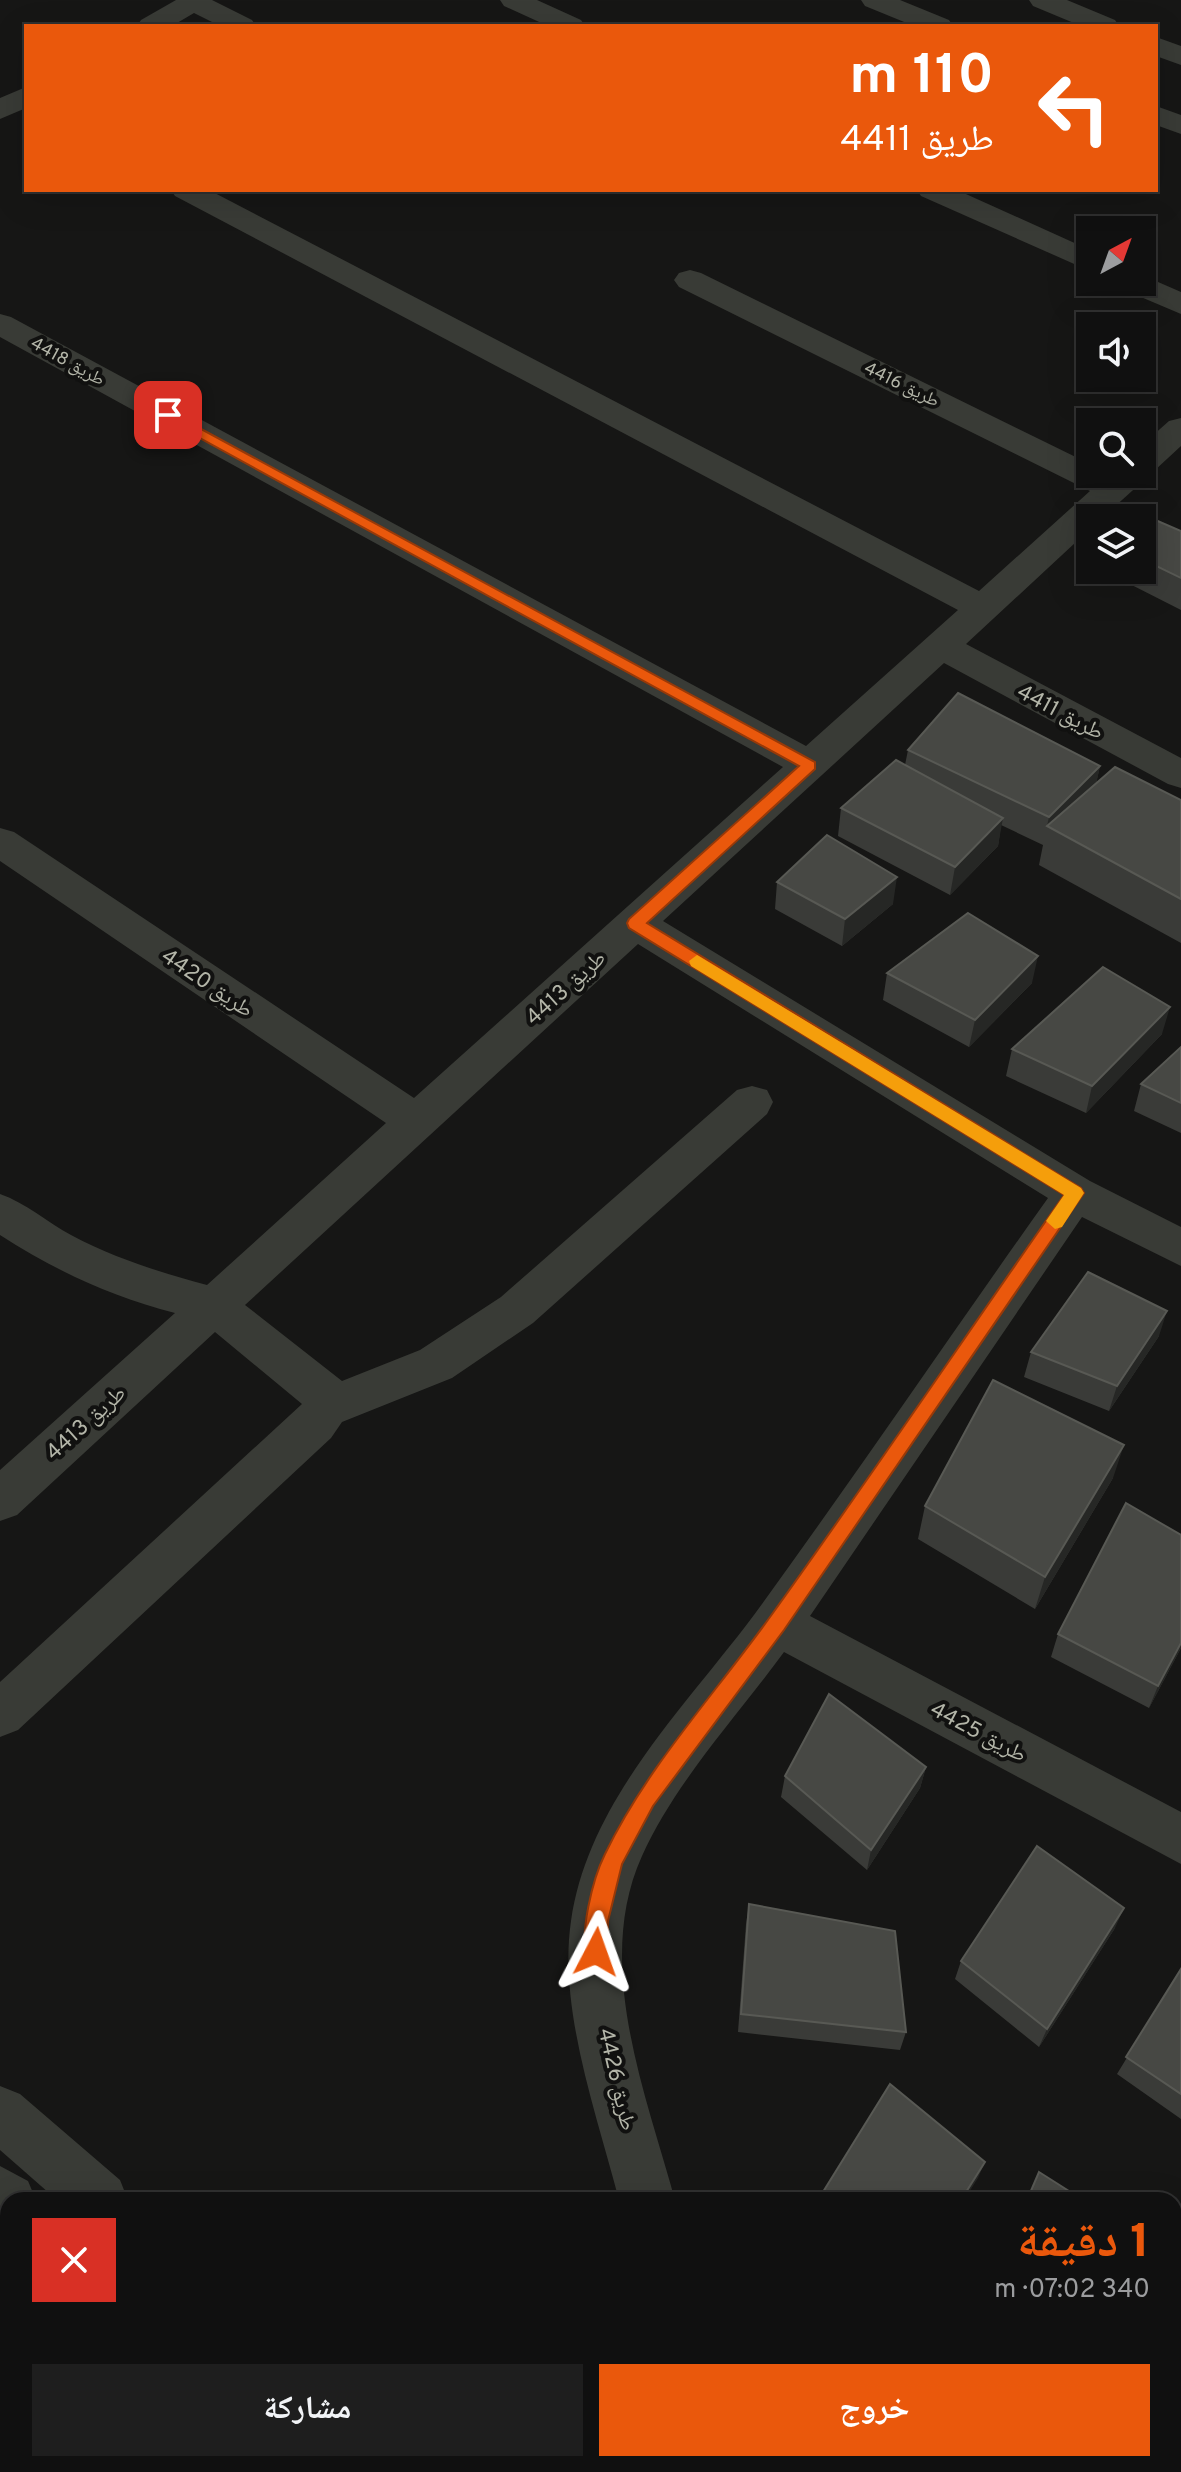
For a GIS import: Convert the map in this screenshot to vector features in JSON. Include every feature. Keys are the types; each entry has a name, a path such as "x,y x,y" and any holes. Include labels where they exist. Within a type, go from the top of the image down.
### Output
{"street":[{"path":"514,0 567,24"},
{"path":"875,0 934,24"},
{"path":"1043,0 1100,24"},
{"path":"155,24 196,1 238,24"},
{"path":"1158,47 1181,56"},
{"path":"1158,116 1181,125"},
{"path":"190,192 982,608"},
{"path":"936,192 1076,256"},
{"name":"طريق 4416","path":"690,280 1076,451"},
{"path":"1156,293 1181,304"},
{"name":"طريق 4418","path":"0,324 810,765"},
{"name":"طريق 4413","path":"1156,451 1181,428"},
{"name":"طريق 4413","path":"0,1500 1115,488"},
{"name":"طريق 4411","path":"941,646 1181,775"},
{"name":"طريق 4420","path":"0,842 417,1122"},
{"path":"635,923 1075,1193 1181,1248"},
{"path":"0,1714 315,1424 326,1408 436,1364 517,1310 752,1102"},
{"name":"طريق 4426","path":"645,2192 596,1984 597,1921 612,1861 646,1799 777,1623 1075,1193"},
{"path":"0,1212 54,1247 103,1271 156,1290 213,1305 324,1392 326,1408"},
{"name":"طريق 4425","path":"777,1623 1181,1839"},
{"path":"0,2114 91,2192"}],"building":[{"path":"1156,520 1181,531 1181,578 1156,566"},
{"path":"958,693 1100,766 1049,817 908,750"},
{"path":"896,760 1003,818 955,867 841,808"},
{"path":"1115,767 1181,800 1181,899 1047,826"},
{"path":"827,835 897,877 845,919 777,882"},
{"path":"968,913 1038,956 975,1020 887,973"},
{"path":"1103,967 1170,1007 1092,1086 1012,1049"},
{"path":"1181,1047 1181,1103 1141,1084"},
{"path":"1088,1272 1167,1311 1117,1386 1031,1352"},
{"path":"993,1380 1124,1445 1045,1577 925,1506"},
{"path":"1126,1503 1181,1535 1181,1643 1158,1686 1058,1634"},
{"path":"829,1694 926,1767 871,1850 785,1776"},
{"path":"1037,1846 1124,1908 1047,2029 961,1961"},
{"path":"749,1904 895,1931 906,2032 741,2014"},
{"path":"1181,1969 1181,2094 1126,2057"},
{"path":"890,2084 985,2162 966,2192 823,2192"},
{"path":"1039,2172 1070,2192 1030,2192"}],"slow traffic":[{"path":"697,961 1075,1193 1055,1221"}],"route":[{"path":"168,415 810,765 635,923 1075,1193 777,1623 646,1799 612,1861 597,1921 596,1952"}]}
